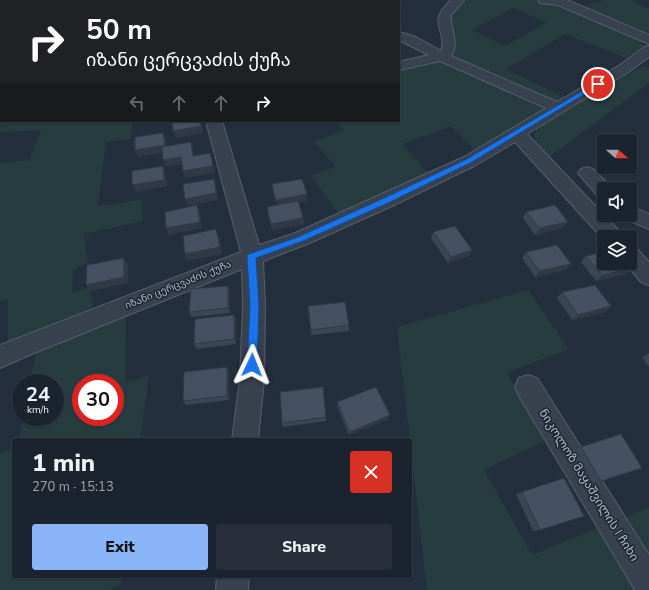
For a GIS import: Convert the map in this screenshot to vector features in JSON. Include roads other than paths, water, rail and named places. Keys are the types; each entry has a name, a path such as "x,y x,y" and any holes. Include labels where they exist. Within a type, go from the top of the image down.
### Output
{"street":[{"path":"400,66 440,56 448,52 449,48 445,22 446,14 458,0"},
{"path":"544,0 562,1 648,49"},
{"path":"400,36 411,40 440,56 558,108"},
{"name":"იზანი ცერცვაძის ქუჩა","path":"0,357 26,345 252,256 300,239 470,161 625,68 648,49"},
{"path":"214,122 252,256 254,306 252,380 244,438"},
{"path":"517,134 606,230"},
{"path":"587,173 597,183"},
{"path":"637,216 649,222"},
{"path":"637,262 648,273"},
{"name":"ნიკოლოზ მაყაშვილის I ჩიხი","path":"528,387 649,584"},
{"path":"232,590 233,578"}]}
